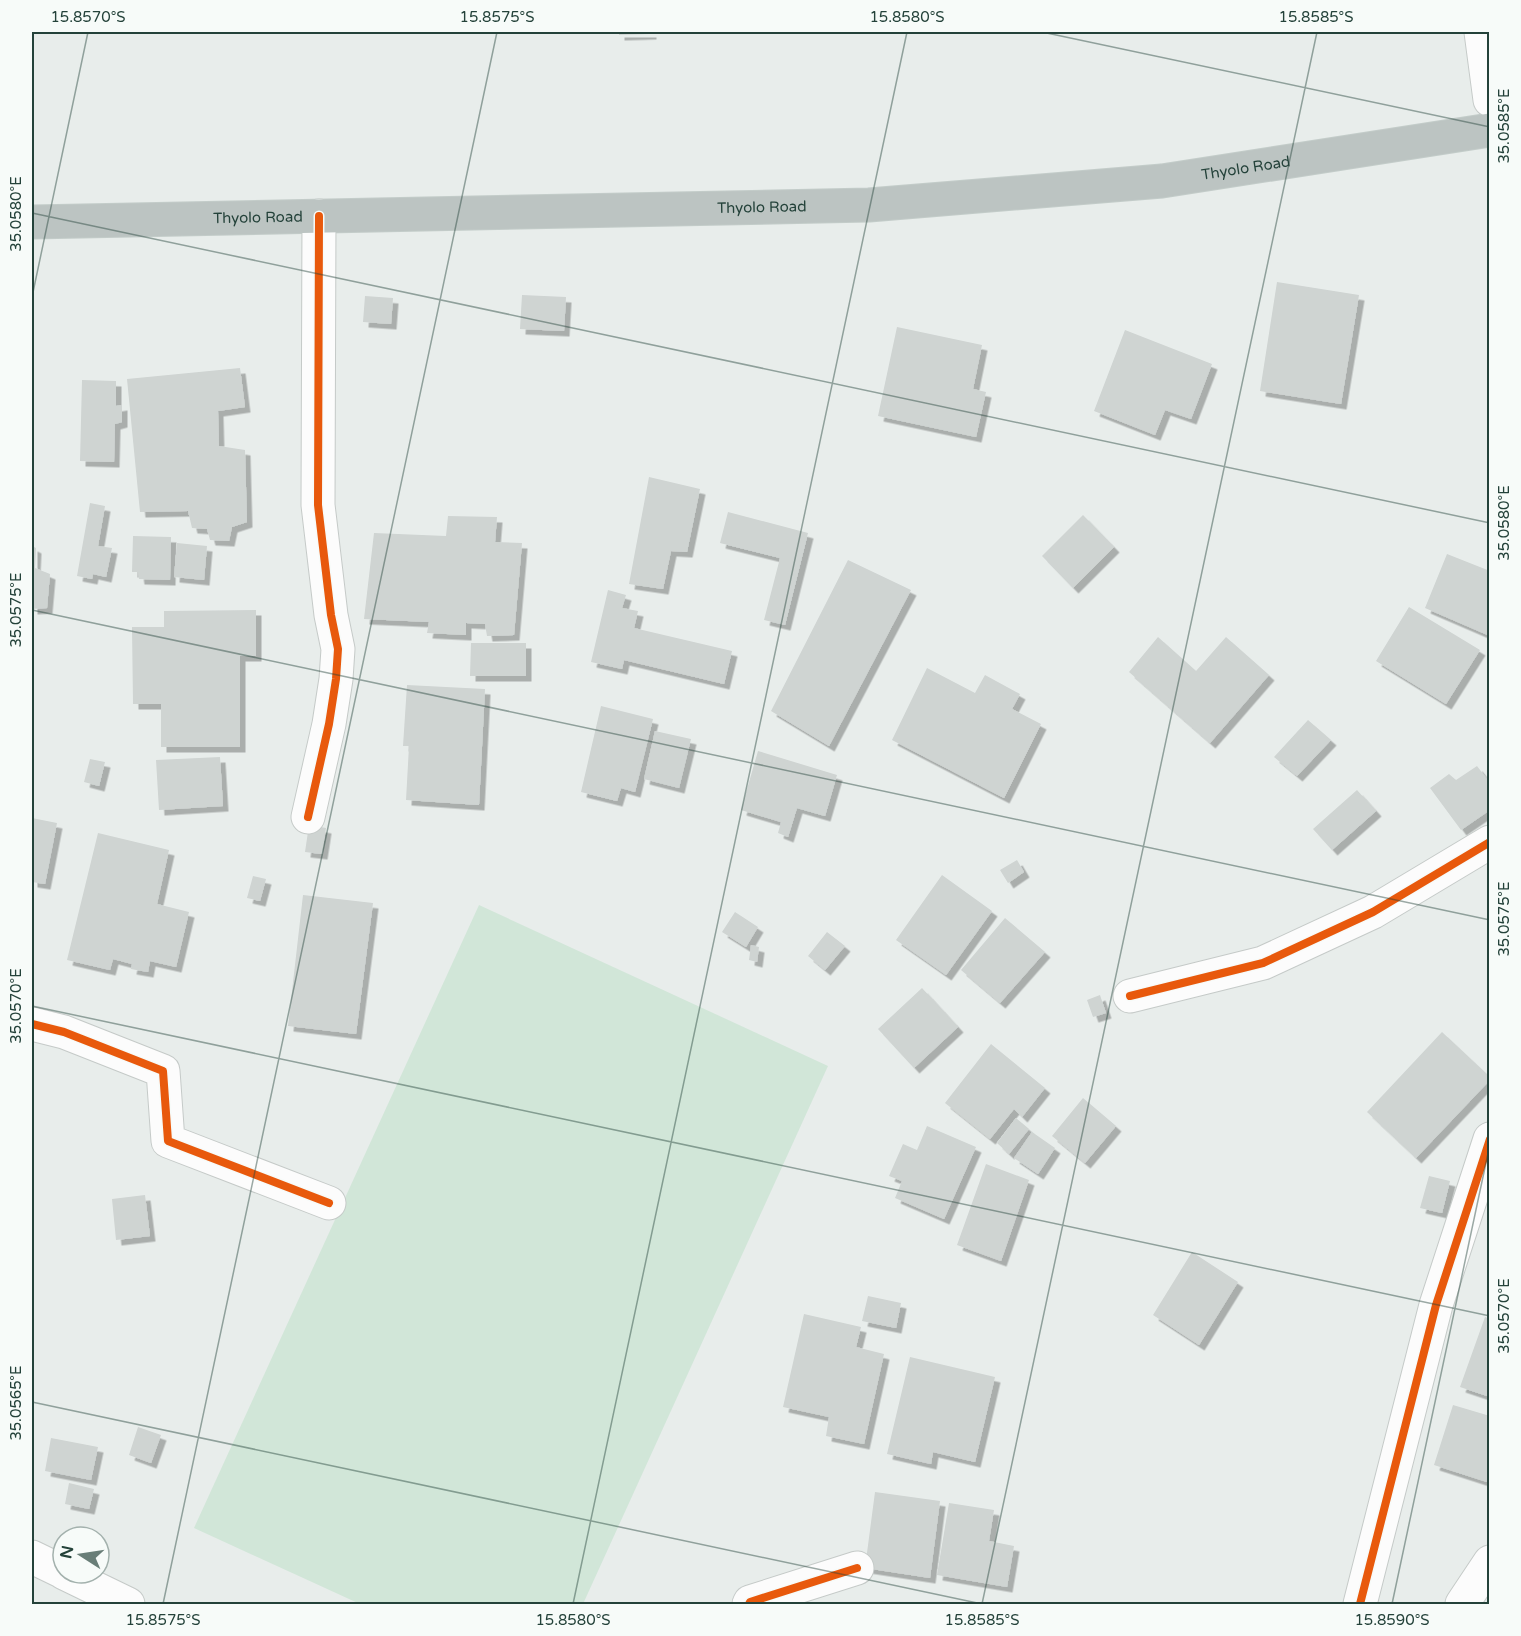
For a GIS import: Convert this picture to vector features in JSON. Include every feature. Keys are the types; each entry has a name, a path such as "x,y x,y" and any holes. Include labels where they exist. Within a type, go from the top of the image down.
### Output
{"highway":[{"name":"Thyolo Road","path":"32,222 868,205 1162,181 1490,130"}],"street":[{"path":"1481,32 1490,100"},
{"path":"308,817 329,724 338,648 331,615 318,505 319,216"},
{"path":"1130,996 1263,963 1373,912 1490,842"},
{"path":"32,1024 64,1032 163,1071 168,1141 329,1203"},
{"path":"1360,1605 1436,1305 1490,1139"},
{"path":"32,1557 51,1566"},
{"path":"1462,1605 1490,1562"},
{"path":"749,1605 750,1602 857,1568"},
{"path":"88,1585 128,1605"}],"green space":[{"path":"479,905 828,1066 583,1604 360,1604 194,1528"}],"building":[{"path":"619,32 651,32 651,34 619,35"},
{"path":"1277,282 1359,295 1341,404 1260,391"},
{"path":"522,295 566,297 564,331 520,329"},
{"path":"365,296 393,298 391,324 363,322"},
{"path":"897,327 982,345 973,389 986,392 976,437 878,416"},
{"path":"1125,330 1212,364 1191,419 1165,410 1155,435 1094,411"},
{"path":"240,368 245,407 218,411 219,446 245,450 247,522 232,527 229,541 210,540 207,529 192,528 188,511 140,512 127,379"},
{"path":"82,380 116,381 116,406 122,405 122,422 115,424 114,462 80,461"},
{"path":"649,477 700,489 687,552 671,551 663,589 629,584"},
{"path":"90,503 105,506 98,546 112,548 106,577 93,574 92,579 77,576"},
{"path":"728,512 808,533 785,625 764,620 780,558 720,543"},
{"path":"1083,515 1114,547 1073,588 1042,556"},
{"path":"448,516 497,517 495,542 522,543 514,635 487,636 485,624 466,623 466,635 427,633 429,622 364,619 374,533 446,536"},
{"path":"133,536 171,537 170,580 139,579 138,572 132,572"},
{"path":"177,543 207,546 204,580 174,577"},
{"path":"32,546 36,548 35,568 50,574 47,608 32,609"},
{"path":"1447,554 1490,571 1490,636 1425,608"},
{"path":"848,560 911,590 829,746 771,711"},
{"path":"608,590 626,595 622,608 638,611 634,628 732,651 724,684 624,660 622,669 591,662"},
{"path":"1409,607 1480,650 1446,704 1376,661"},
{"path":"256,610 256,656 240,656 240,747 161,747 161,704 133,704 132,627 164,627 164,611"},
{"path":"1158,637 1196,671 1226,637 1269,675 1210,743 1129,672"},
{"path":"471,643 526,643 526,676 470,676"},
{"path":"927,668 975,693 985,675 1020,694 1012,709 1041,724 1004,798 892,740"},
{"path":"407,685 485,689 479,805 406,800 409,746 403,746"},
{"path":"601,706 653,719 635,792 621,788 617,801 581,792"},
{"path":"1308,720 1331,740 1297,776 1274,757"},
{"path":"655,731 691,739 679,788 644,779"},
{"path":"758,751 837,775 825,816 797,808 788,837 778,833 781,822 741,810"},
{"path":"220,757 223,806 159,810 156,760"},
{"path":"90,759 105,762 99,786 84,782"},
{"path":"1477,766 1490,783 1490,810 1461,830 1430,788 1449,774 1456,780"},
{"path":"1357,790 1376,811 1332,850 1313,829"},
{"path":"32,818 57,823 45,884 32,882"},
{"path":"309,825 326,828 322,854 305,852"},
{"path":"98,833 169,850 157,904 189,912 176,967 150,961 148,972 131,969 132,964 113,959 110,970 67,960"},
{"path":"1017,860 1024,872 1008,883 1000,870"},
{"path":"942,875 992,911 946,975 896,940"},
{"path":"253,876 266,879 260,901 247,898"},
{"path":"303,895 373,903 356,1034 288,1026"},
{"path":"735,912 758,927 746,947 722,932"},
{"path":"1005,918 1045,952 1000,1003 961,970"},
{"path":"827,932 845,946 825,970 808,956"},
{"path":"751,945 759,947 757,962 749,960"},
{"path":"922,988 958,1027 914,1068 878,1029"},
{"path":"1100,995 1106,1013 1093,1017 1087,1000"},
{"path":"1442,1032 1490,1077 1490,1080 1416,1158 1367,1112"},
{"path":"991,1044 1045,1088 1022,1117 1014,1109 990,1139 945,1103"},
{"path":"1083,1098 1116,1126 1085,1163 1052,1136"},
{"path":"1016,1118 1029,1129 1009,1154 997,1143"},
{"path":"927,1126 976,1147 944,1219 895,1198 902,1181 889,1176 903,1144 917,1150"},
{"path":"1032,1132 1055,1148 1038,1174 1014,1158"},
{"path":"986,1164 1029,1180 1001,1261 957,1245"},
{"path":"1429,1176 1450,1181 1442,1213 1420,1208"},
{"path":"145,1195 150,1236 116,1240 112,1199"},
{"path":"1192,1252 1238,1282 1199,1345 1153,1315"},
{"path":"868,1296 901,1303 896,1328 862,1321"},
{"path":"804,1314 861,1327 856,1347 884,1354 864,1444 826,1436 829,1417 783,1407"},
{"path":"1485,1317 1490,1319 1490,1397 1460,1387"},
{"path":"910,1357 995,1377 975,1462 933,1452 931,1464 887,1454"},
{"path":"1453,1405 1490,1416 1490,1483 1434,1465"},
{"path":"138,1427 161,1435 151,1463 129,1455"},
{"path":"51,1438 98,1447 91,1480 45,1471"},
{"path":"69,1483 94,1489 89,1509 65,1504"},
{"path":"875,1492 940,1501 930,1578 865,1568"},
{"path":"949,1503 994,1510 989,1541 1014,1546 1007,1587 937,1575"}],"cycle path":[{"path":"308,817 329,724 338,649 331,615 318,505 319,216"},
{"path":"1130,996 1263,963 1373,912 1490,842"},
{"path":"32,1024 64,1032 163,1071 168,1141 329,1203"},
{"path":"1360,1604 1436,1305 1490,1139"},
{"path":"749,1604 857,1568"}]}
